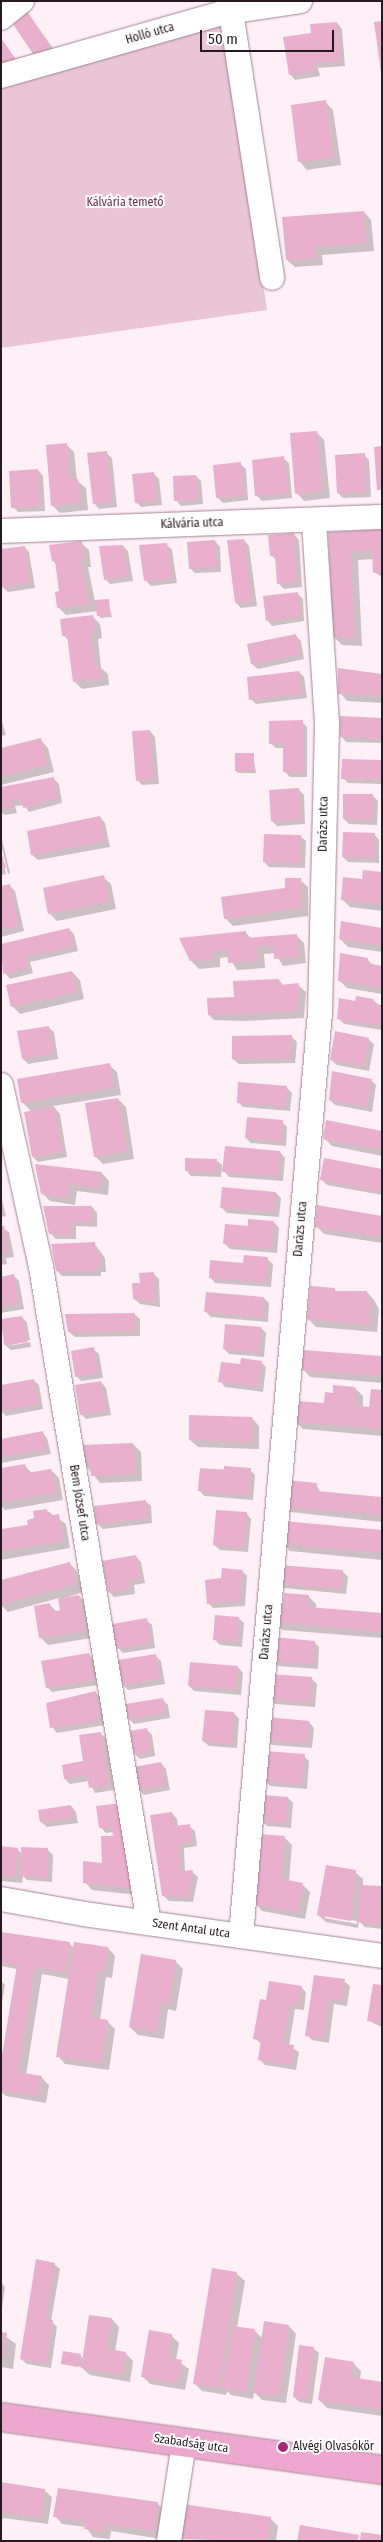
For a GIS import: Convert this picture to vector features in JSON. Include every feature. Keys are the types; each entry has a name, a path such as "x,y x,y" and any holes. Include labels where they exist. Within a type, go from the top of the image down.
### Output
{"main road":[{"name":"Szabadság utca","path":"1,2417 382,2470"}],"street":[{"path":"1,18 22,1"},
{"name":"Holló utca","path":"1,76 231,12 300,1"},
{"path":"231,12 272,278"},
{"name":"Kálvária utca","path":"1,531 382,517"},
{"name":"Darázs utca","path":"241,1936 320,1012 327,723 314,520"},
{"name":"Bem József utca","path":"1,1085 41,1267 149,1923"},
{"name":"Szent Antal utca","path":"1,1899 149,1923 382,1956"},
{"path":"170,2541 184,2443"}],"green space":[{"name":"Kálvária temető","path":"222,13 267,310 1,348 1,76"}],"building":[{"path":"27,11 50,46 35,57 11,21"},
{"path":"382,21 382,72 381,72 374,22"},
{"path":"337,22 341,61 313,63 315,71 289,75 283,37 311,33 310,24"},
{"path":"1,38 15,58 1,68"},
{"path":"326,100 334,158 298,162 291,105"},
{"path":"364,211 366,243 315,247 316,258 286,260 282,217"},
{"path":"317,431 322,491 295,494 290,433"},
{"path":"67,443 70,480 78,479 80,503 51,506 46,445"},
{"path":"382,446 382,490 377,490 374,447"},
{"path":"107,451 112,502 93,504 87,453"},
{"path":"365,453 366,492 337,493 335,455"},
{"path":"284,456 288,493 255,496 252,460"},
{"path":"241,462 244,496 216,498 213,465"},
{"path":"38,469 40,506 11,508 9,471"},
{"path":"154,472 157,500 135,503 132,474"},
{"path":"196,475 198,499 174,501 173,476"},
{"path":"382,529 382,572 373,573 372,551 351,552 355,639 333,637 328,532"},
{"path":"294,533 297,582 277,584 275,555 270,556 268,535"},
{"path":"244,539 252,601 235,603 227,540"},
{"path":"215,540 217,567 189,569 187,542"},
{"path":"82,541 84,559 81,560 89,604 57,608 55,592 59,591 55,561 52,561 49,545"},
{"path":"167,543 172,578 144,581 139,545"},
{"path":"123,545 128,576 104,580 99,546"},
{"path":"25,546 30,583 1,587 1,549"},
{"path":"298,592 300,616 266,621 263,596"},
{"path":"109,599 110,615 97,616 95,600"},
{"path":"93,615 95,631 91,632 95,666 100,665 102,678 73,682 67,635 62,636 60,619"},
{"path":"296,634 300,654 251,664 247,644"},
{"path":"338,668 382,674 382,696 338,694"},
{"path":"299,671 302,694 249,700 247,677"},
{"path":"340,716 382,718 382,739 340,737"},
{"path":"303,720 303,772 283,772 283,743 269,744 269,721"},
{"path":"150,730 154,779 136,781 132,731"},
{"path":"41,738 47,765 1,776 1,748"},
{"path":"235,753 254,753 254,771 235,771"},
{"path":"342,759 382,760 382,779 341,779"},
{"path":"54,777 58,798 23,808 21,799 11,801 12,808 1,810 1,787"},
{"path":"299,788 301,819 271,821 269,790"},
{"path":"343,794 373,794 373,820 343,819"},
{"path":"100,816 105,841 31,855 27,831"},
{"path":"343,832 375,833 374,858 342,857"},
{"path":"264,834 301,835 300,863 263,862"},
{"path":"1,852 6,868 1,869"},
{"path":"363,870 382,872 382,904 341,900 343,877 362,879"},
{"path":"104,875 109,901 48,914 43,888"},
{"path":"285,878 301,878 301,908 224,919 221,897 285,888"},
{"path":"10,884 19,926 1,930 1,886"},
{"path":"341,921 382,928 382,946 339,939"},
{"path":"69,928 73,946 25,957 28,968 3,974 1,944"},
{"path":"246,931 246,938 297,934 299,956 274,959 273,945 257,946 258,961 228,963 227,950 212,951 213,960 190,961 179,938"},
{"path":"340,953 368,958 367,963 382,966 382,988 338,981"},
{"path":"72,971 77,992 11,1007 6,985"},
{"path":"279,979 280,985 299,983 297,1011 208,1015 207,998 234,997 233,981"},
{"path":"356,996 373,999 373,1004 382,1005 382,1026 337,1019 339,998 355,1001"},
{"path":"49,1026 53,1054 22,1059 17,1031"},
{"path":"335,1031 369,1038 364,1066 330,1060"},
{"path":"292,1035 290,1058 232,1059 232,1036"},
{"path":"110,1063 114,1087 21,1103 17,1079"},
{"path":"332,1071 372,1079 367,1107 329,1100"},
{"path":"238,1082 287,1086 285,1107 237,1103"},
{"path":"118,1098 127,1151 94,1157 85,1103"},
{"path":"55,1107 62,1152 32,1157 24,1112"},
{"path":"247,1117 283,1120 281,1141 245,1138"},
{"path":"326,1120 382,1131 382,1150 323,1139"},
{"path":"225,1146 280,1151 278,1176 222,1172"},
{"path":"185,1158 217,1159 216,1172 185,1171"},
{"path":"324,1158 382,1169 381,1192 320,1180"},
{"path":"35,1164 102,1172 100,1188 69,1184 68,1198 41,1194"},
{"path":"222,1187 276,1192 274,1212 220,1208"},
{"path":"317,1205 382,1216 382,1237 315,1227"},
{"path":"43,1206 92,1206 92,1222 71,1222 71,1235 49,1234"},
{"path":"248,1219 274,1221 272,1249 223,1244 225,1224 248,1226"},
{"path":"1,1226 4,1226 9,1252 1,1253"},
{"path":"95,1242 95,1252 100,1251 101,1267 96,1267 96,1271 56,1271 51,1244"},
{"path":"244,1255 268,1257 266,1283 209,1278 210,1260 243,1263"},
{"path":"154,1272 155,1302 133,1299 132,1283 140,1283 139,1273"},
{"path":"14,1274 19,1303 1,1307 1,1277"},
{"path":"310,1286 335,1288 335,1291 367,1291 367,1299 372,1300 369,1325 307,1319"},
{"path":"206,1292 264,1297 263,1317 204,1312"},
{"path":"135,1313 135,1331 68,1332 65,1314"},
{"path":"22,1316 27,1342 4,1345 1,1319"},
{"path":"225,1324 261,1327 259,1353 223,1349"},
{"path":"94,1347 98,1373 75,1377 71,1351"},
{"path":"303,1350 382,1356 382,1376 301,1370"},
{"path":"241,1358 262,1361 258,1387 218,1382 221,1362 240,1364"},
{"path":"34,1379 39,1404 1,1411 1,1385"},
{"path":"101,1381 106,1410 80,1415 75,1385"},
{"path":"333,1385 355,1387 356,1406 369,1407 371,1389 382,1390 382,1429 294,1422 296,1401 324,1403 325,1392 333,1393"},
{"path":"189,1415 252,1417 252,1442 189,1440"},
{"path":"43,1431 46,1449 1,1457 1,1439"},
{"path":"133,1443 135,1474 91,1476 90,1465 84,1465 83,1445"},
{"path":"25,1464 26,1473 51,1469 56,1493 1,1502 1,1468"},
{"path":"224,1466 251,1468 248,1495 198,1491 200,1468 224,1470"},
{"path":"286,1480 317,1483 316,1491 382,1497 382,1515 284,1507"},
{"path":"146,1500 148,1518 96,1524 94,1506"},
{"path":"47,1509 48,1516 59,1514 63,1541 1,1551 1,1529 28,1525 27,1520 34,1518 33,1511"},
{"path":"216,1510 247,1512 243,1548 213,1545"},
{"path":"283,1521 382,1530 382,1553 281,1544"},
{"path":"136,1555 140,1578 129,1580 130,1588 108,1592 102,1561"},
{"path":"70,1562 76,1584 1,1604 1,1580"},
{"path":"279,1565 343,1570 341,1589 277,1584"},
{"path":"222,1568 243,1570 240,1601 207,1604 205,1580 221,1578"},
{"path":"284,1593 309,1595 308,1607 382,1613 382,1632 273,1622 274,1604 283,1604"},
{"path":"79,1595 85,1631 39,1638 34,1606 50,1603 51,1612 60,1610 58,1599"},
{"path":"215,1615 239,1617 237,1642 213,1640"},
{"path":"147,1618 151,1643 116,1649 112,1624"},
{"path":"273,1637 315,1641 313,1664 272,1661"},
{"path":"89,1653 94,1680 46,1688 41,1661"},
{"path":"156,1654 160,1679 122,1685 118,1660"},
{"path":"190,1662 238,1666 236,1690 188,1686"},
{"path":"270,1674 312,1677 310,1702 268,1699"},
{"path":"96,1691 100,1720 50,1728 46,1703"},
{"path":"163,1698 165,1713 128,1719 125,1704"},
{"path":"205,1710 234,1712 232,1744 202,1741"},
{"path":"267,1717 309,1721 307,1743 265,1740"},
{"path":"147,1728 151,1751 134,1754 130,1731"},
{"path":"101,1732 109,1785 89,1788 87,1775 64,1779 62,1765 83,1761 79,1735"},
{"path":"266,1751 305,1754 302,1785 264,1781"},
{"path":"161,1762 165,1785 137,1790 134,1767"},
{"path":"263,1795 288,1797 286,1823 261,1822"},
{"path":"121,1803 131,1888 83,1883 83,1861 102,1863 101,1836 113,1836 111,1826 99,1828 96,1806"},
{"path":"71,1805 73,1818 40,1822 38,1810"},
{"path":"172,1812 174,1826 190,1824 192,1841 179,1843 180,1871 193,1870 188,1898 162,1896 150,1815"},
{"path":"258,1834 285,1836 281,1879 303,1883 298,1912 253,1904"},
{"path":"1,1846 18,1848 15,1876 1,1875"},
{"path":"21,1847 48,1848 48,1878 20,1875"},
{"path":"326,1865 356,1870 351,1921 317,1915"},
{"path":"359,1885 381,1886 380,1925 358,1922"},
{"path":"1,1932 70,1942 65,1972 35,1967 18,2072 42,2076 38,2096 1,2090 1,2061 17,1965 1,1962"},
{"path":"74,1942 108,1947 105,1971 98,1970 92,2017 108,2020 101,2063 56,2057"},
{"path":"141,1954 176,1960 169,2004 161,2002 156,2032 129,2027"},
{"path":"314,1975 345,1979 342,2001 329,1999 324,2038 305,2036"},
{"path":"269,1981 302,1986 299,2005 290,2004 283,2044 294,2045 291,2065 258,2060 261,2040 253,2039 260,1999 266,2000"},
{"path":"373,1984 382,1985 382,2023 367,2021"},
{"path":"36,2259 55,2263 46,2319 53,2320 46,2364 20,2359"},
{"path":"212,2268 237,2272 219,2388 193,2384"},
{"path":"89,2315 112,2318 107,2349 126,2352 122,2375 81,2368"},
{"path":"264,2321 289,2325 279,2396 253,2393"},
{"path":"232,2326 255,2329 246,2392 222,2388"},
{"path":"149,2330 172,2334 168,2357 182,2360 178,2383 141,2377"},
{"path":"1,2332 7,2333 3,2360 1,2360"},
{"path":"299,2345 314,2347 307,2399 293,2397"},
{"path":"63,2351 81,2354 78,2367 61,2364"},
{"path":"325,2357 354,2362 351,2377 382,2382 382,2410 318,2400"},
{"path":"1,2482 45,2489 41,2517 1,2512"},
{"path":"58,2488 158,2502 154,2531 104,2524 103,2532 84,2529 86,2521 53,2517"},
{"path":"182,2504 271,2517 268,2541 176,2539"},
{"path":"300,2525 359,2535 358,2541 297,2541"},
{"path":"361,2532 382,2535 382,2541 360,2541"}],"place":[{"name":"Alvégi Olvasókör","path":"283,2447"}]}
